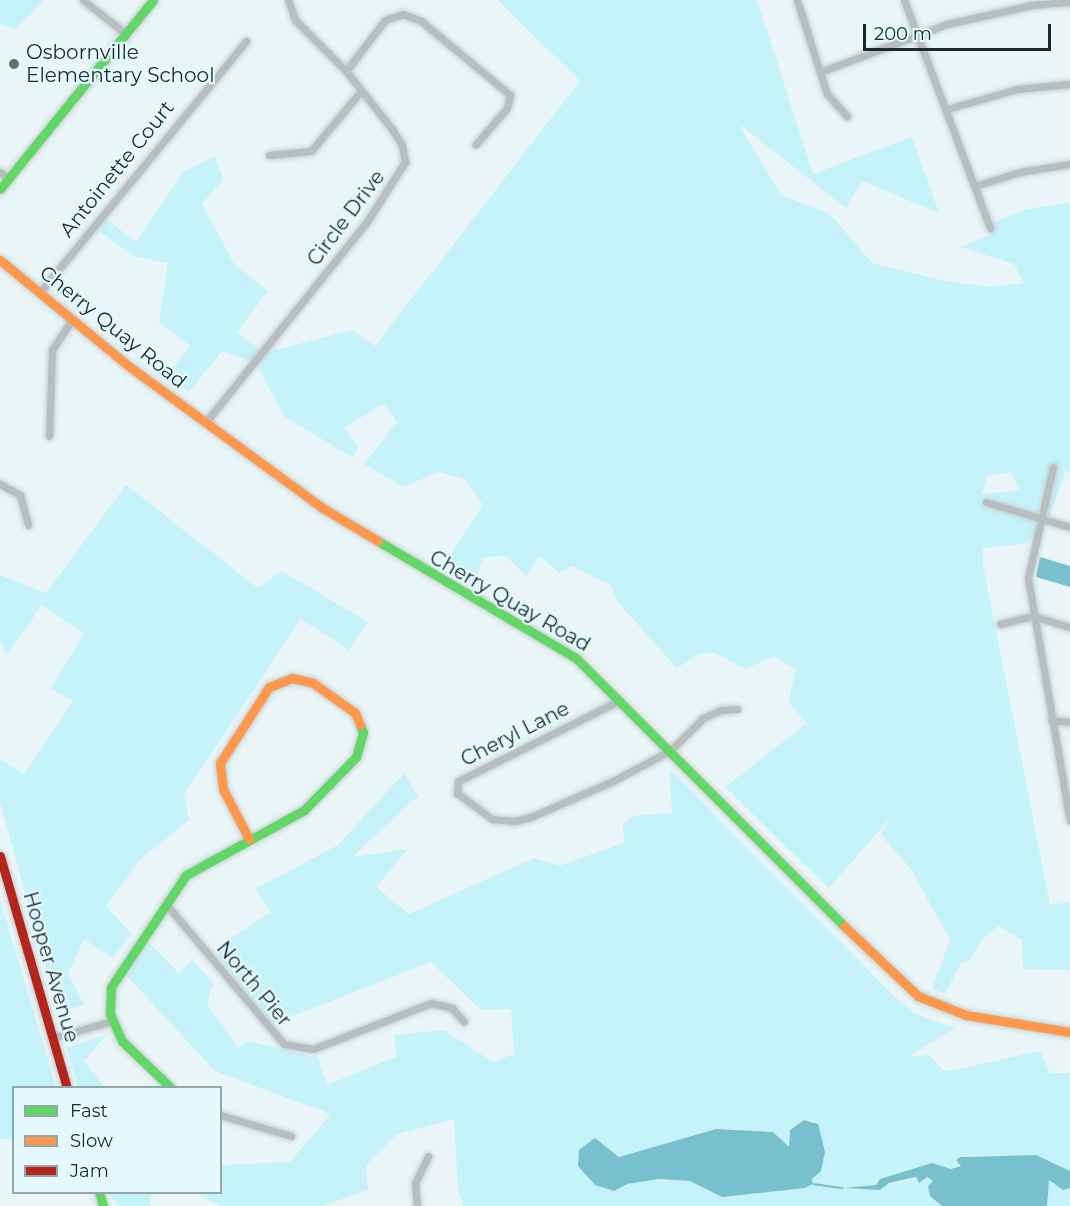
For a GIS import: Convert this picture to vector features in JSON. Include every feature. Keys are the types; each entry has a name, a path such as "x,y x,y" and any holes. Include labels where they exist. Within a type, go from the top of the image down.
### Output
{"street":[{"path":"83,0 126,34"},
{"path":"0,189 153,0"},
{"name":"Circle Drive","path":"205,423 366,223 399,176 405,162 402,146 346,70 295,20 288,0"},
{"path":"797,0 832,103 847,116"},
{"path":"904,0 990,228"},
{"path":"820,72 918,35 995,12 1070,2"},
{"path":"346,70 385,20 403,14 421,21 510,95 507,108 476,144"},
{"name":"Antoinette Court","path":"40,292 246,41"},
{"path":"947,109 998,93 1070,84"},
{"path":"269,155 311,151 361,91"},
{"path":"975,186 1020,172 1070,164"},
{"path":"0,172 8,179"},
{"name":"Cherry Quay Road","path":"0,260 205,423 321,507 576,658 671,750 884,967 918,996 966,1015 1070,1032"},
{"path":"49,436 52,350 72,319"},
{"path":"1053,467 1028,578 1070,820"},
{"path":"0,484 20,495 28,525"},
{"path":"986,501 1070,527"},
{"path":"1000,624 1033,616 1070,627"},
{"path":"169,1086 122,1041 113,1021 108,997 111,987 186,875 304,810 359,750 363,732 355,712 313,683 292,678 269,687 220,763 223,789 249,839"},
{"name":"Cheryl Lane","path":"621,700 458,781 457,793 481,814 502,822 515,821 575,799 671,750"},
{"path":"671,750 703,718 721,710 737,709"},
{"path":"1051,720 1070,722"},
{"name":"Hooper Avenue","path":"0,856 66,1086"},
{"name":"North Pier","path":"166,904 284,1044 313,1049 431,1003 452,1008 464,1022"},
{"path":"52,1038 113,1021"},
{"path":"222,1116 291,1136"},
{"path":"417,1206 415,1183 428,1155"}],"shaded area":[{"path":"0,0 44,0 14,30 0,23"},
{"path":"498,0 757,0 813,174 912,137 939,213 862,181 846,208 738,123 781,195 829,213 872,263 945,281 990,287 1024,283 1014,264 961,247 993,233 991,223 1026,209 1070,203 1070,472 1066,470 1050,516 1027,543 983,548 983,565 1050,905 1070,902 1070,970 1023,969 1022,940 998,926 983,939 970,960 961,963 945,993 932,989 950,940 911,869 881,835 890,818 829,888 725,787 807,723 788,702 796,670 774,656 745,669 714,652 699,654 677,668 616,600 612,586 572,566 559,573 540,556 526,576 506,556 484,557 474,581 444,564 483,505 464,479 439,472 403,487 364,464 397,422 384,403 344,428 358,446 353,458 284,416 256,363 222,351 189,392 167,375 190,346 159,323 168,263 133,256 93,226 102,216 136,242 184,171 215,156 223,179 202,204 234,264 268,291 237,332 264,353 352,330 375,346 580,81","holes":["1011,472 1020,490 982,494 987,476"]},
{"path":"126,485 258,588 282,571 368,622 349,650 301,619 184,794 189,820 139,860 106,906 131,933 113,958 84,939 68,973 84,1005 58,1012 0,802 0,759 24,774 73,701 51,688 84,634 42,605 6,656 0,637 0,575 46,593"},
{"path":"1040,557 1070,566 1070,587 1036,577"},
{"path":"669,769 895,997 916,1014 955,1028 908,1057 929,1055 945,1072 1040,1051 1050,1073 1070,1073 1070,1171 1036,1155 965,1156 960,1157 962,1166 951,1169 932,1163 876,1185 846,1188 855,1191 927,1177 933,1181 930,1196 942,1206 463,1206 458,1188 454,1119 397,1134 366,1165 368,1190 322,1206 220,1206 199,1195 222,1194 222,1165 290,1162 331,1114 215,1071 126,975 147,941 179,973 192,960 213,983 207,1004 238,1048 248,1041 318,1058 327,1085 396,1057 395,1035 444,1030 493,1062 514,1054 511,1009 481,1010 431,962 272,1024 213,950 271,912 255,889 338,845 404,773 418,796 352,857 408,849 376,887 409,914 534,858 559,866 624,843 623,824 633,816 672,813","holes":["804,1120 813,1120 825,1152 821,1171 812,1179 813,1184 805,1188 722,1197 690,1181 659,1179 627,1184 593,1178 579,1166 579,1151 595,1138 619,1157 716,1129 789,1148 790,1130"]},
{"path":"0,900 56,1086 12,1086 12,1139 0,1139"},
{"path":"107,1034 84,1061 103,1086 78,1086 67,1048"},
{"path":"804,1120 818,1124 825,1152 821,1171 812,1179 813,1184 805,1188 722,1197 690,1181 659,1179 627,1184 614,1191 595,1185 578,1166 579,1150 595,1138 619,1157 716,1129 773,1132 789,1147 790,1130"},
{"path":"1036,1155 1070,1171 1070,1188 1063,1190 1049,1180 1047,1206 942,1206 930,1196 928,1186 933,1181 927,1177 919,1183 916,1177 889,1183 880,1190 843,1188 876,1185 880,1179 932,1163 951,1169 961,1166 956,1160 960,1157"},
{"path":"1048,1179 1063,1190 1070,1188 1070,1206 1047,1206"},
{"path":"109,1194 155,1194 151,1195 150,1206 119,1206"}],"waterway":[{"path":"813,1184 843,1188"}],"traffic: fast":[{"path":"0,189 153,0"},
{"path":"378,541 576,658 844,926"},
{"path":"169,1086 122,1041 110,1014 111,987 186,875 304,810 356,757 363,732 360,725"},
{"path":"100,1194 103,1206"}],"traffic: slow":[{"path":"0,260 130,367 321,507 378,541"},
{"path":"249,839 223,789 220,763 269,687 292,678 313,683 355,713 360,725"},
{"path":"844,926 918,996 966,1015 1070,1032"}],"traffic: jam":[{"path":"0,856 66,1086"}],"place":[{"name":"Osbornville Elementary School","path":"14,64"}]}
